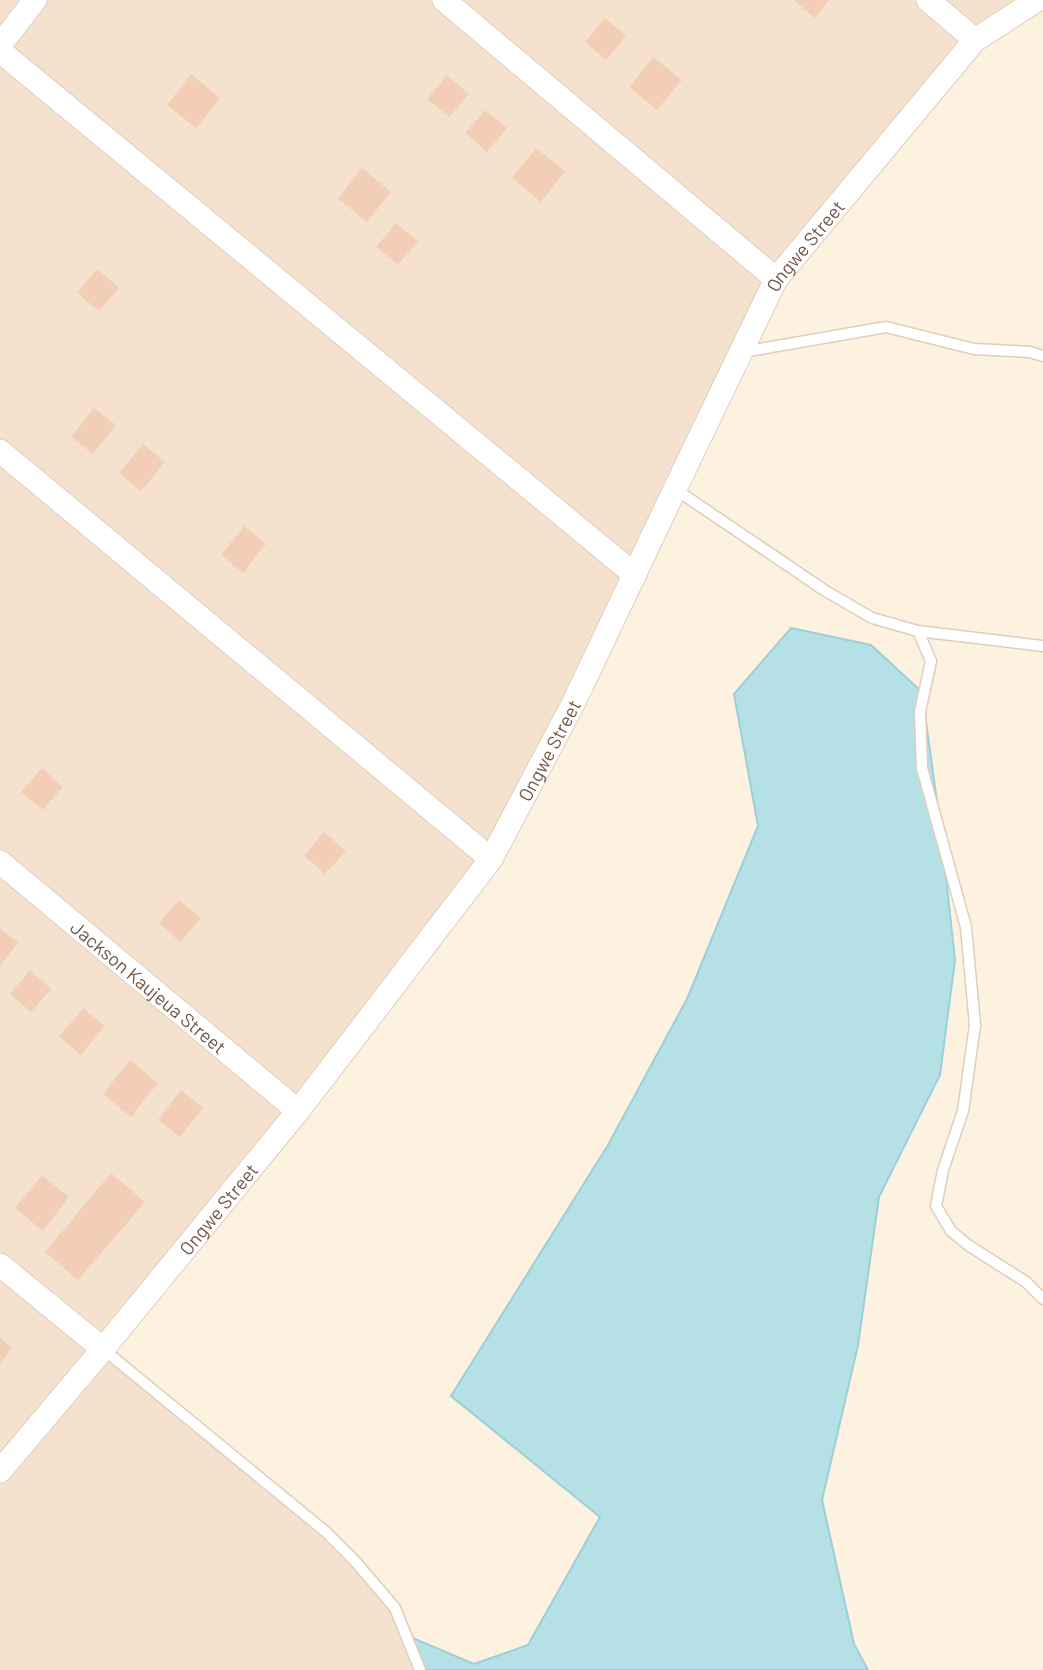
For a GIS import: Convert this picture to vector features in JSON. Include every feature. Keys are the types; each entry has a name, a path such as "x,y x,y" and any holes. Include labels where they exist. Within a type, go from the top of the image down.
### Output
{"street":[{"path":"0,45 35,0"},
{"path":"444,0 776,279"},
{"path":"928,0 975,40"},
{"name":"Ongwe Street","path":"0,1471 298,1111 491,859 574,702 776,279 975,40 1037,0"},
{"path":"0,51 635,575"},
{"path":"0,451 491,859"},
{"name":"Jackson Kaujeua Street","path":"0,862 298,1111"},
{"path":"0,1265 103,1349"}],"lane":[{"path":"740,353 886,327 974,349 1030,352 1043,356"},
{"path":"675,489 824,590 872,618 918,631 1043,646"},
{"path":"918,631 931,661 920,712 922,768 966,927 975,1025 963,1111 943,1170 936,1206 951,1231 1026,1282 1043,1299"},
{"path":"103,1349 326,1532 355,1561 395,1608 420,1670"}],"shaded area":[{"path":"0,0 1036,0 975,40 776,279 491,859 103,1349 326,1532 395,1608 420,1670 0,1670"}],"water":[{"path":"791,628 871,645 922,692 955,960 940,1075 879,1197 858,1345 822,1500 854,1644 868,1670 420,1670 406,1635 474,1664 528,1645 600,1517 451,1396 608,1145 687,999 758,826 734,694"}],"building":[{"path":"793,0 829,0 815,18"},
{"path":"605,18 626,36 606,60 585,42"},
{"path":"653,57 682,80 657,110 629,87"},
{"path":"191,74 220,98 196,128 167,105"},
{"path":"447,75 469,94 449,117 427,99"},
{"path":"485,110 507,128 487,152 465,133"},
{"path":"536,148 565,171 541,202 512,178"},
{"path":"362,168 391,192 367,222 338,199"},
{"path":"396,223 418,241 398,265 376,247"},
{"path":"97,269 119,288 99,311 77,293"},
{"path":"94,408 116,425 93,454 71,437"},
{"path":"143,444 165,462 141,491 119,473"},
{"path":"244,526 266,544 243,573 221,555"},
{"path":"42,768 63,787 43,810 21,792"},
{"path":"324,832 346,851 325,874 304,856"},
{"path":"179,900 201,918 180,942 159,923"},
{"path":"0,928 18,942 0,966"},
{"path":"30,970 51,989 31,1012 10,994"},
{"path":"83,1008 105,1026 81,1055 59,1037"},
{"path":"130,1060 158,1083 131,1117 103,1094"},
{"path":"181,1090 203,1108 180,1137 158,1120"},
{"path":"111,1173 145,1202 78,1280 45,1252"},
{"path":"42,1175 69,1197 43,1231 15,1208"},
{"path":"0,1338 12,1348 0,1363"}]}
